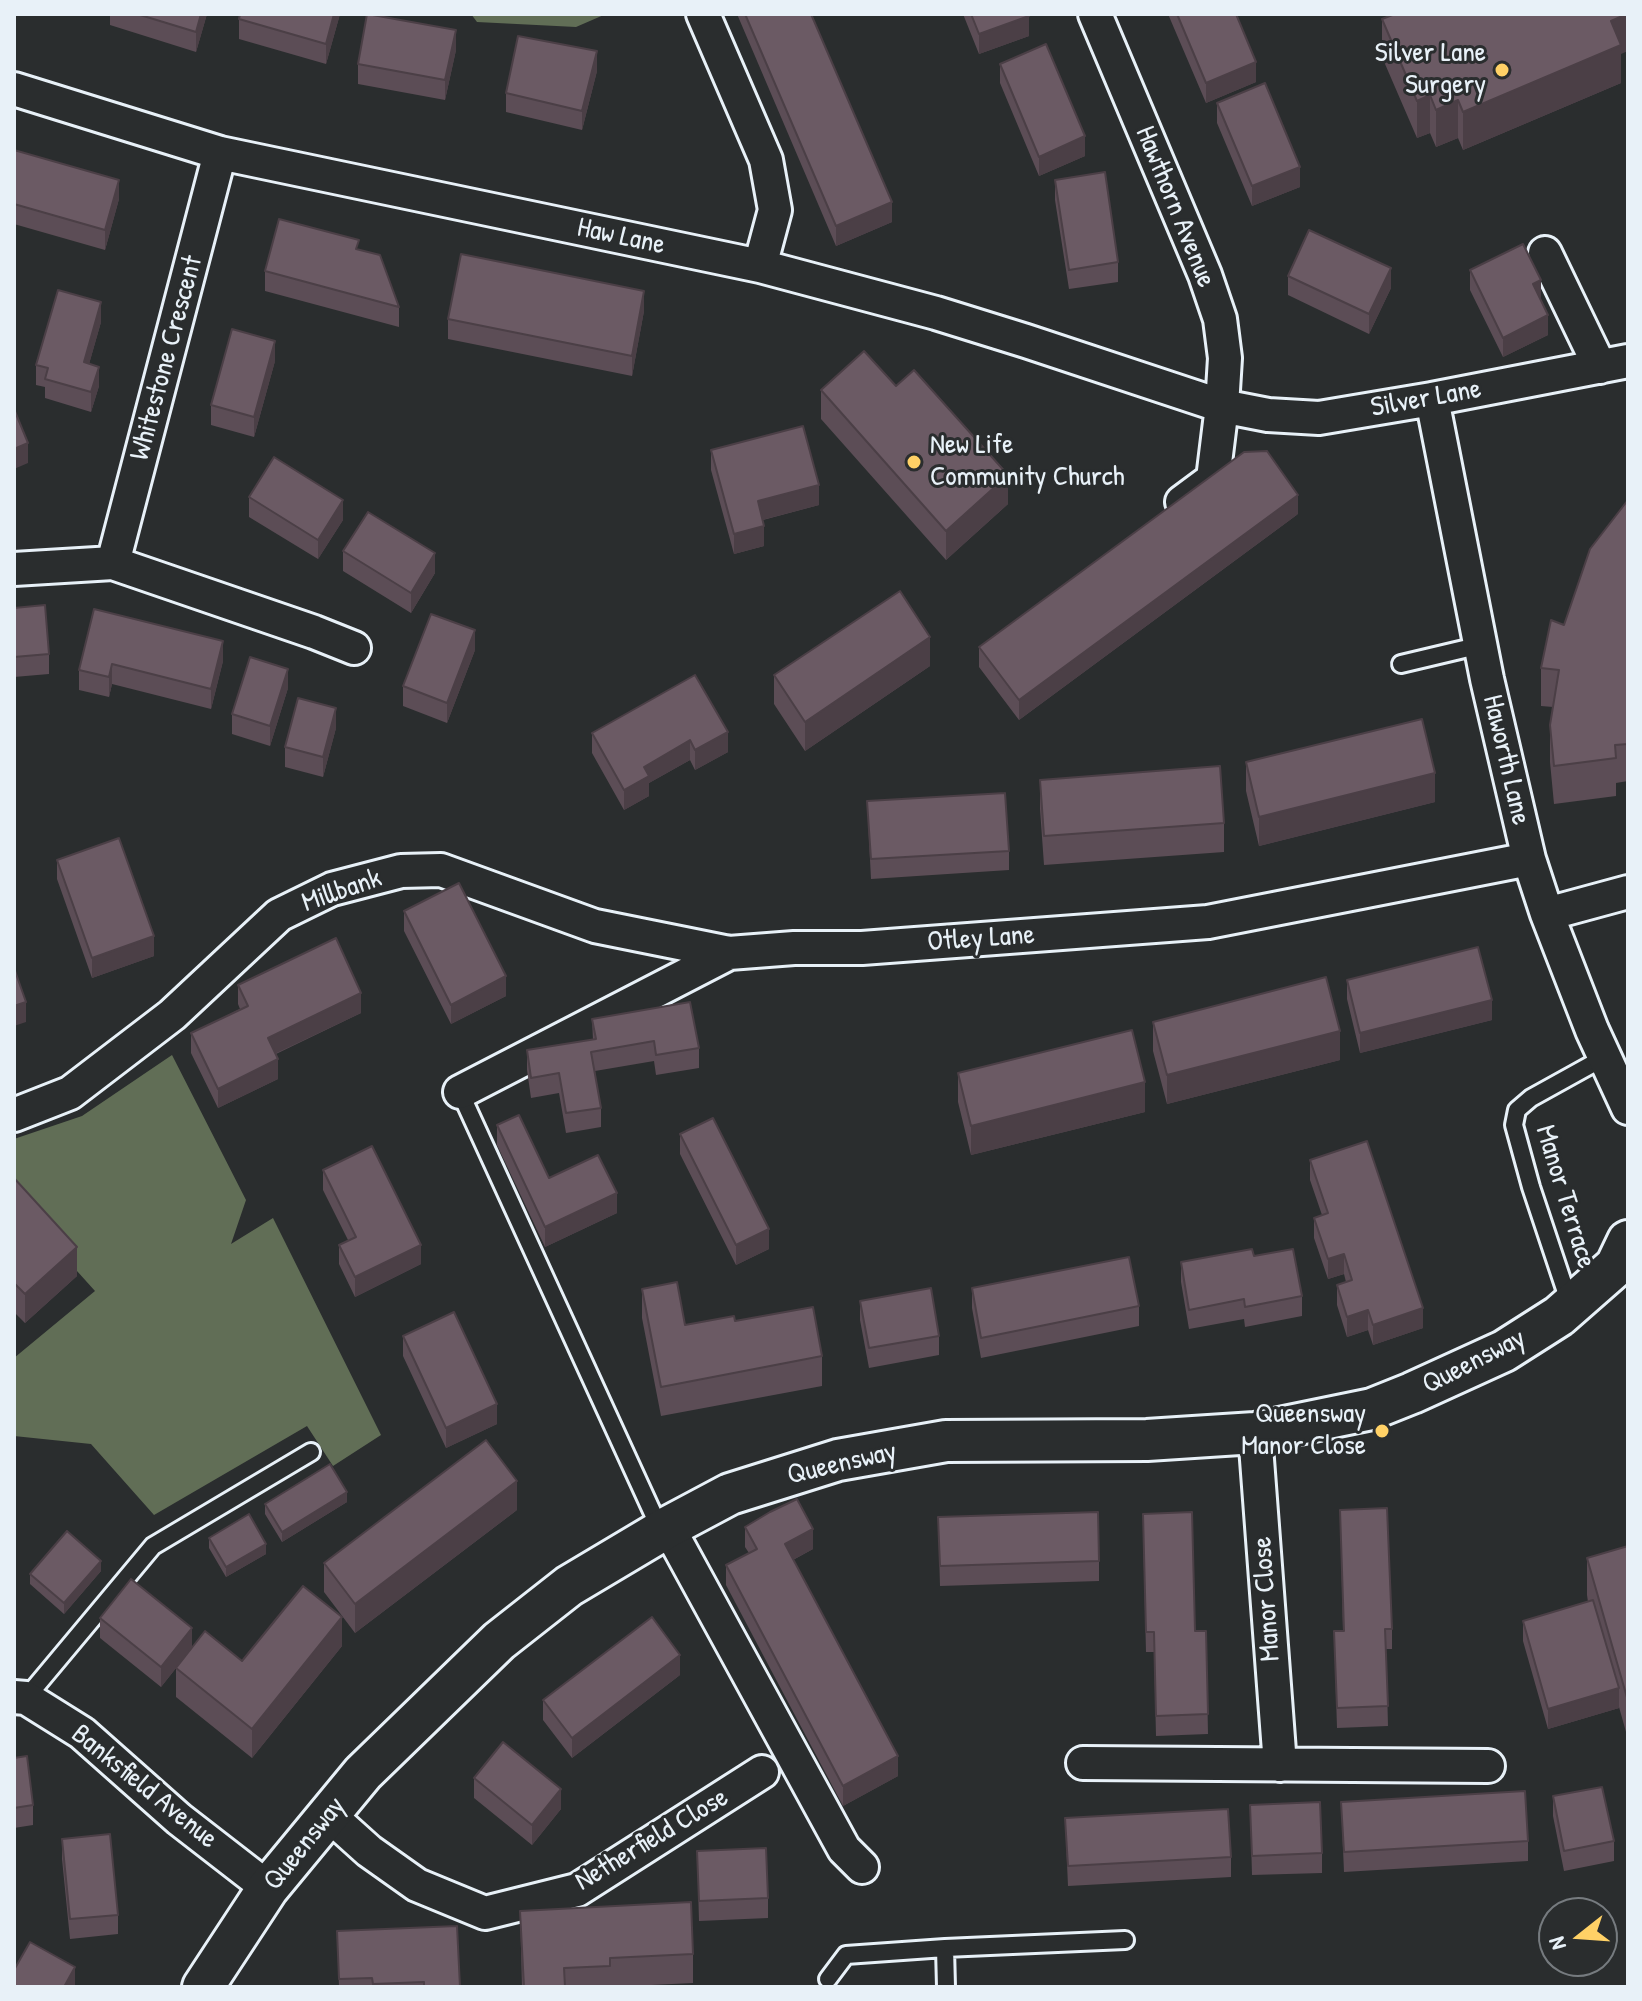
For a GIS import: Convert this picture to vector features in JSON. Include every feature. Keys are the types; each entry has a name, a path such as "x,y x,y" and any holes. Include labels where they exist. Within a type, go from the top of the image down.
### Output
{"street":[{"path":"703,14 766,160 775,210 760,266"},
{"name":"Hawthorn Avenue","path":"1095,14 1205,275 1220,319 1225,358 1213,479 1163,516"},
{"name":"Haw Lane","path":"14,89 220,153 760,266 936,313 1222,406"},
{"name":"Whitestone Crescent","path":"113,563 220,153"},
{"path":"1545,253 1614,364"},
{"name":"Silver Lane","path":"1222,406 1268,415 1319,418 1614,364"},
{"name":"Haworth Lane","path":"1432,399 1481,645 1529,859 1547,914 1628,1108"},
{"path":"14,569 113,563 354,648"},
{"name":"Otley Lane","path":"460,1092 729,953 794,948 862,948 1208,922 1529,859"},
{"name":"Millbank","path":"14,1115 70,1093 172,1015 279,915 332,889 401,871 441,870 595,926 729,953"},
{"path":"1547,914 1628,892"},
{"name":"Queensway","path":"203,1987 268,1888 363,1773 499,1641 569,1586 730,1494 838,1460 946,1441 1147,1440 1255,1433 1372,1409 1504,1351 1559,1316 1616,1266 1628,1241"},
{"name":"Manor Close","path":"1255,1433 1280,1765"},
{"path":"664,1529 844,1849 862,1867"},
{"name":"Banksfield Avenue","path":"20,1698 82,1733 179,1819 268,1888"},
{"path":"1083,1763 1488,1766"},
{"name":"Netherfield Close","path":"329,1815 369,1851 417,1885 485,1913 577,1890 762,1772"}],"lane":[{"path":"1401,664 1481,645"},
{"name":"Manor Terrace","path":"1571,1306 1531,1187 1514,1125 1517,1110 1531,1098 1605,1057"},
{"path":"460,1092 664,1529"},
{"path":"20,1698 153,1546 311,1452"},
{"path":"828,1979 846,1955 1125,1940"},
{"path":"945,1948 946,1987"}],"green space":[{"path":"471,14 606,14 576,27 477,22"},
{"path":"172,1055 246,1200 231,1244 273,1218 381,1435 333,1466 307,1426 154,1515 91,1444 14,1436 14,1358 95,1291 14,1201 14,1139 82,1116"}],"building":[{"path":"137,14 201,14 196,32"},
{"path":"240,14 334,14 326,44 239,19"},
{"path":"367,14 456,30 445,80 358,64"},
{"path":"745,14 811,14 892,202 836,226"},
{"path":"971,14 1028,14 1029,16 979,34"},
{"path":"1177,14 1236,14 1256,62 1206,83"},
{"name":"Silver Lane Surgery","path":"1395,14 1627,14 1611,21 1621,45 1463,112 1458,100 1436,110 1430,95 1417,101 1382,19"},
{"path":"518,36 597,51 582,111 506,93"},
{"path":"1046,44 1085,136 1039,157 1000,64"},
{"path":"1265,83 1300,167 1252,186 1217,103"},
{"path":"14,150 119,180 105,230 14,204"},
{"path":"1105,172 1118,262 1069,270 1055,180"},
{"path":"279,219 359,240 356,249 380,255 399,307 265,271"},
{"path":"1309,230 1391,268 1369,314 1288,276"},
{"path":"1523,244 1541,280 1533,284 1548,315 1503,338 1470,270"},
{"path":"461,254 644,291 632,356 448,319"},
{"path":"58,290 101,302 84,362 99,367 91,392 45,379 48,368 36,365"},
{"path":"232,329 275,341 254,417 211,405"},
{"name":"New Life Community Church","path":"864,351 896,386 914,370 1008,475 946,531 821,390"},
{"path":"14,409 28,443 14,449"},
{"path":"803,426 819,485 758,501 764,526 734,534 711,450"},
{"path":"1267,451 1298,495 1019,700 979,647 1244,452"},
{"path":"274,457 343,500 318,540 249,497"},
{"path":"1628,500 1628,744 1615,745 1616,758 1554,766 1550,725 1559,670 1541,668 1551,620 1564,625 1590,549"},
{"path":"368,512 435,553 411,593 343,551"},
{"path":"900,591 930,637 805,722 774,675"},
{"path":"45,605 49,654 14,657 14,608"},
{"path":"94,609 223,641 211,689 112,664 109,677 79,670"},
{"path":"431,614 475,630 447,703 403,686"},
{"path":"250,657 288,669 270,726 232,714"},
{"path":"695,675 728,732 695,750 690,740 644,767 649,776 624,790 592,733"},
{"path":"298,698 336,708 323,757 285,747"},
{"path":"1422,719 1435,773 1259,817 1246,762"},
{"path":"1220,766 1224,823 1044,836 1040,780"},
{"path":"1005,793 1009,851 871,859 867,801"},
{"path":"119,838 154,936 92,958 57,860"},
{"path":"459,883 506,976 451,1005 404,911"},
{"path":"336,938 361,993 268,1038 278,1059 218,1089 191,1033 248,1006 238,985"},
{"path":"1478,947 1492,1000 1360,1033 1347,980"},
{"path":"14,968 26,1002 14,1006"},
{"path":"1326,977 1340,1031 1167,1075 1153,1022"},
{"path":"690,1002 699,1048 656,1055 654,1041 591,1052 601,1108 566,1113 559,1073 531,1078 527,1050 596,1039 592,1019"},
{"path":"1132,1030 1145,1082 971,1126 958,1073"},
{"path":"519,1115 549,1178 598,1155 617,1193 545,1227 497,1125"},
{"path":"713,1118 769,1229 736,1245 680,1134"},
{"path":"1367,1141 1423,1308 1373,1325 1368,1310 1347,1317 1337,1285 1352,1280 1344,1254 1328,1259 1314,1218 1328,1213 1310,1160"},
{"path":"372,1146 421,1245 355,1277 339,1245 356,1237 323,1170"},
{"path":"14,1178 77,1247 25,1294 14,1283"},
{"path":"1252,1249 1254,1256 1293,1249 1302,1296 1245,1307 1244,1299 1189,1310 1181,1262"},
{"path":"1129,1257 1139,1306 981,1338 972,1288"},
{"path":"677,1282 685,1325 734,1316 735,1321 813,1307 822,1356 661,1387 642,1289"},
{"path":"931,1288 939,1336 869,1348 860,1301"},
{"path":"454,1312 497,1404 446,1428 403,1336"},
{"path":"486,1440 517,1481 355,1604 324,1563"},
{"path":"330,1464 347,1492 282,1532 265,1504"},
{"path":"797,1499 813,1529 785,1544 898,1756 843,1786 726,1565 757,1549 745,1527"},
{"path":"1387,1508 1392,1629 1385,1629 1388,1706 1337,1708 1334,1631 1344,1631 1340,1510"},
{"path":"1098,1512 1099,1561 940,1566 938,1517"},
{"path":"1192,1512 1195,1631 1206,1631 1208,1714 1156,1716 1154,1632 1146,1632 1143,1514"},
{"path":"249,1514 266,1544 226,1567 209,1538"},
{"path":"67,1531 101,1561 64,1603 30,1574"},
{"path":"1628,1546 1628,1701 1587,1558"},
{"path":"131,1579 192,1628 161,1667 100,1618"},
{"path":"303,1586 342,1617 252,1729 176,1668 205,1631 242,1661"},
{"path":"1593,1600 1619,1688 1548,1709 1523,1621"},
{"path":"652,1617 680,1655 572,1738 543,1700"},
{"path":"503,1742 561,1789 532,1825 474,1778"},
{"path":"27,1756 33,1805 14,1808 14,1758"},
{"path":"1602,1787 1614,1841 1564,1851 1553,1796"},
{"path":"1525,1791 1528,1841 1344,1852 1341,1802"},
{"path":"1320,1802 1322,1853 1252,1856 1250,1805"},
{"path":"1228,1809 1231,1857 1068,1866 1065,1818"},
{"path":"110,1834 118,1915 70,1919 62,1839"},
{"path":"766,1848 768,1898 699,1901 697,1851"},
{"path":"691,1902 693,1954 610,1958 610,1966 564,1968 565,1987 524,1987 520,1911"},
{"path":"457,1926 460,1987 424,1987 424,1982 373,1984 372,1978 339,1979 337,1931"},
{"path":"30,1942 75,1967 64,1987 14,1987 14,1970"}],"place":[{"name":"Silver Lane Surgery","path":"1502,70"},
{"name":"New Life Community Church","path":"914,462"},
{"name":"Queensway Manor Close","path":"1382,1431"}]}
